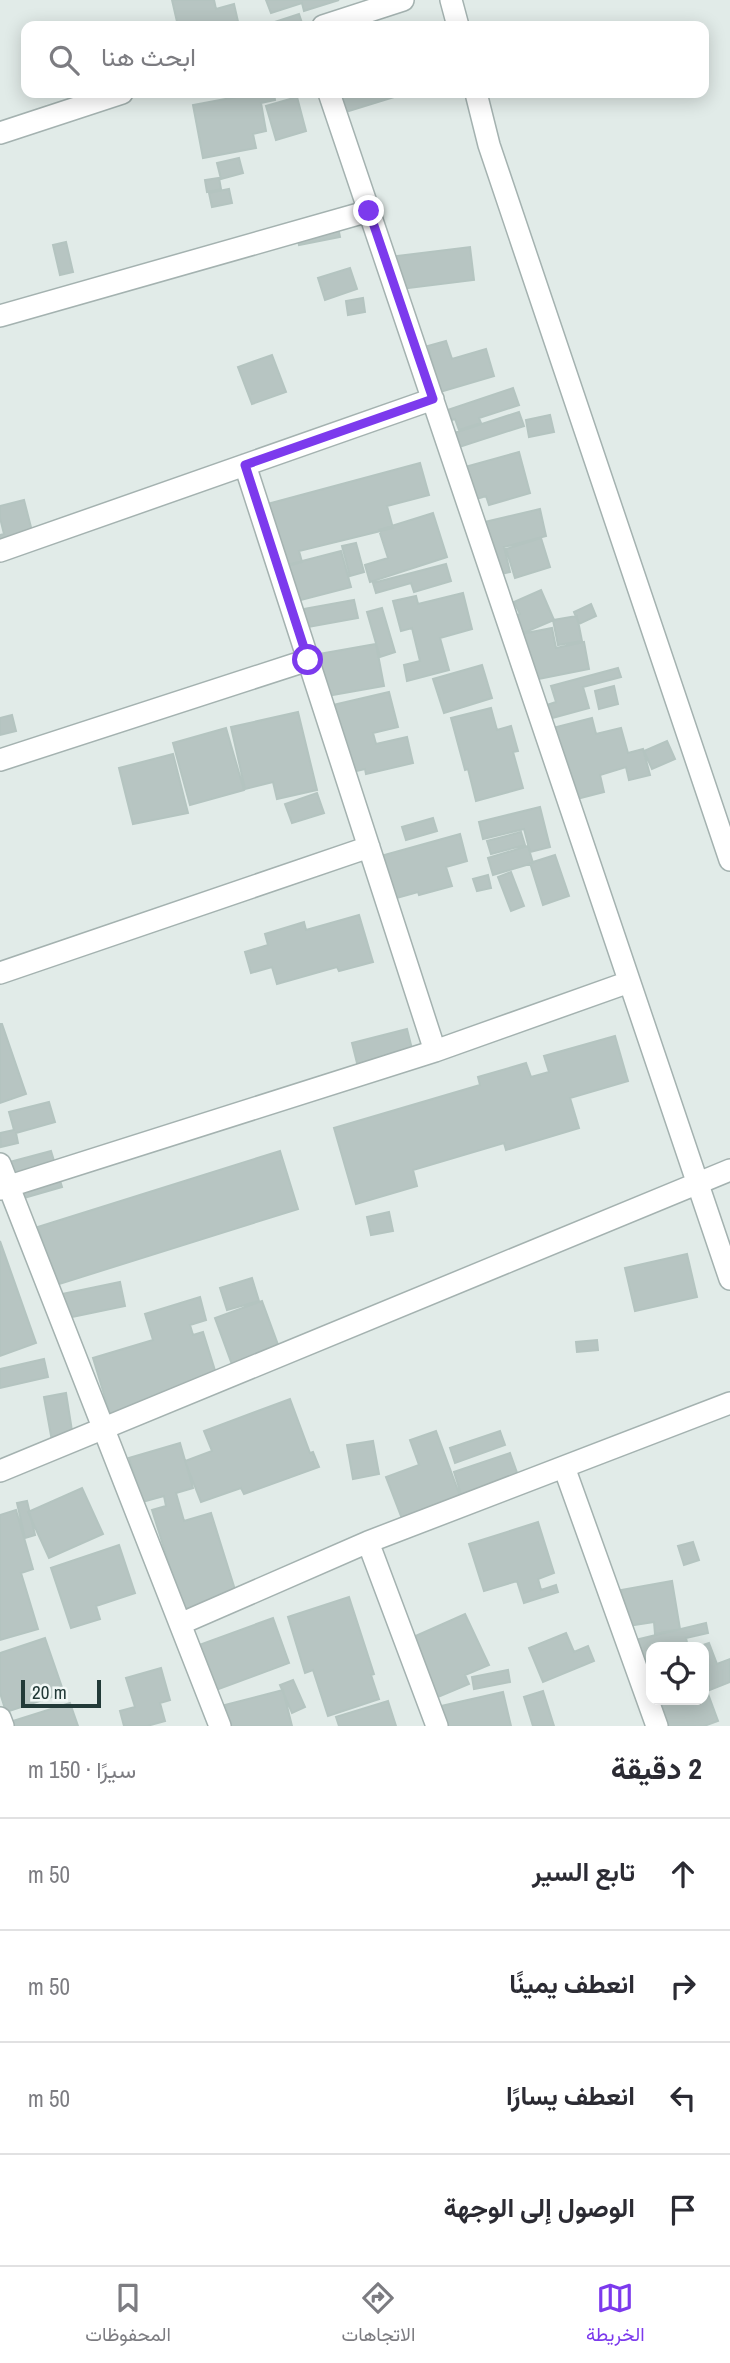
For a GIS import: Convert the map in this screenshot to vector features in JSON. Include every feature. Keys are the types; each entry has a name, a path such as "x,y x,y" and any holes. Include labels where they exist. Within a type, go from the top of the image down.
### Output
{"street":[{"path":"338,21 403,0"},
{"path":"451,0 457,21"},
{"path":"0,133 107,98"},
{"path":"331,98 730,1279"},
{"path":"477,98 489,145 730,860"},
{"path":"0,316 369,211"},
{"path":"0,551 433,399"},
{"path":"245,465 435,1051"},
{"path":"0,760 308,660"},
{"path":"0,973 369,847"},
{"path":"4,1187 435,1051 629,982"},
{"path":"0,1164 4,1187 104,1428 220,1726"},
{"path":"0,1471 730,1170"},
{"path":"180,1623 368,1542 730,1403"},
{"path":"564,1467 657,1726"},
{"path":"368,1542 437,1726"},
{"path":"0,1718 3,1726"}],"building":[{"path":"172,0 214,0 216,9 234,4 238,21 177,21"},
{"path":"266,0 339,0 304,11 302,3 271,13"},
{"path":"299,14 301,21 278,21"},
{"path":"231,98 275,100 261,103 266,131 253,134 256,148 203,158 193,105"},
{"path":"297,98 306,131 276,140 266,106"},
{"path":"331,98 391,98 336,115"},
{"path":"239,158 243,173 221,179 217,163"},
{"path":"219,178 221,189 207,192 205,180"},
{"path":"229,189 232,203 212,207 209,193"},
{"path":"336,217 340,237 299,245 295,224"},
{"path":"66,242 73,272 60,275 53,245"},
{"path":"470,247 474,280 393,290 389,257"},
{"path":"350,268 357,289 325,300 318,278"},
{"path":"363,298 365,312 348,315 346,301"},
{"path":"446,341 452,359 486,349 494,376 440,392 428,346"},
{"path":"272,355 286,392 252,404 238,367"},
{"path":"513,388 519,405 479,418 481,423 459,430 455,419 442,423 439,413"},
{"path":"519,412 524,426 450,450 445,436"},
{"path":"550,415 554,432 529,437 526,420"},
{"path":"519,452 530,493 489,505 486,496 467,502 458,469"},
{"path":"420,463 429,495 387,506 393,528 299,551 302,562 276,569 260,506"},
{"path":"24,500 33,535 0,544 0,535 4,534 0,506"},
{"path":"540,509 546,536 504,547 510,572 488,577 476,524"},
{"path":"433,513 447,557 370,582 365,565 388,558 379,530"},
{"path":"541,538 550,567 515,578 506,549"},
{"path":"356,543 364,572 350,576 342,546"},
{"path":"341,551 351,587 289,603 279,567"},
{"path":"446,564 451,581 414,592 411,583 376,593 373,583"},
{"path":"541,590 554,620 514,637 506,620 520,614 514,602"},
{"path":"463,593 472,629 440,638 449,670 407,681 404,665 420,661 412,628 401,631 393,601 416,596 418,604"},
{"path":"354,600 358,618 302,628 298,610"},
{"path":"591,604 596,616 579,624 574,612"},
{"path":"382,608 395,652 380,657 367,612"},
{"path":"577,616 582,641 558,645 553,620"},
{"path":"552,628 556,648 584,642 589,669 533,680 516,635"},
{"path":"376,644 384,686 321,697 313,655"},
{"path":"482,665 492,698 444,713 433,679"},
{"path":"618,668 621,677 583,687 589,708 545,720 541,707 556,702 551,686"},
{"path":"614,686 618,704 599,709 595,691"},
{"path":"389,692 398,727 373,733 376,744 407,737 413,763 366,774 365,769 352,772 333,705"},
{"path":"491,708 497,730 511,726 518,751 513,752 523,788 476,801 451,718"},
{"path":"298,712 317,790 277,799 273,782 245,789 231,727"},
{"path":"12,715 16,731 0,735 0,718"},
{"path":"592,718 596,734 621,728 628,753 643,749 650,775 629,780 626,767 600,775 604,792 569,801 549,729"},
{"path":"226,728 244,790 190,805 173,743"},
{"path":"667,741 675,759 652,769 644,751"},
{"path":"173,754 188,813 133,824 119,768"},
{"path":"317,793 324,813 292,823 285,804"},
{"path":"540,807 550,847 530,852 524,829 483,839 479,822"},
{"path":"433,818 437,831 406,840 402,827"},
{"path":"521,832 525,845 491,854 487,841"},
{"path":"460,834 467,861 446,867 452,886 393,899 381,856"},
{"path":"528,846 533,863 493,875 488,858"},
{"path":"555,855 569,896 543,905 530,863"},
{"path":"511,872 524,906 511,911 498,877"},
{"path":"488,875 491,888 477,891 473,879"},
{"path":"359,915 373,962 339,971 337,967 277,984 272,967 251,973 245,952 268,945 265,934 304,922 306,930"},
{"path":"0,1024 26,1094 0,1103"},
{"path":"407,1029 415,1061 360,1075 352,1043"},
{"path":"615,1036 628,1081 570,1098 579,1128 506,1150 504,1143 413,1170 417,1186 356,1204 334,1128 480,1085 478,1077 526,1063 531,1077 549,1072 544,1056"},
{"path":"49,1102 55,1122 16,1133 18,1143 1,1147 0,1133 14,1130 9,1112"},
{"path":"51,1151 62,1187 17,1200 6,1163"},
{"path":"280,1151 298,1209 56,1285 38,1227"},
{"path":"389,1212 393,1231 371,1235 367,1217"},
{"path":"0,1241 36,1343 0,1356"},
{"path":"687,1254 697,1297 635,1311 625,1268"},
{"path":"252,1278 259,1301 227,1310 220,1288"},
{"path":"120,1282 125,1306 67,1318 62,1294"},
{"path":"200,1297 206,1320 190,1325 193,1335 203,1332 218,1380 110,1414 93,1358 153,1340 145,1314"},
{"path":"262,1301 281,1353 234,1370 215,1318"},
{"path":"597,1340 598,1350 577,1352 576,1342"},
{"path":"44,1359 48,1377 0,1388 0,1369"},
{"path":"66,1393 73,1437 52,1441 44,1397"},
{"path":"290,1399 310,1453 313,1452 319,1467 244,1494 241,1488 201,1502 185,1461 212,1451 204,1431"},
{"path":"436,1431 464,1507 406,1529 386,1477 419,1465 410,1440"},
{"path":"500,1431 505,1445 455,1463 450,1448"},
{"path":"373,1441 379,1474 353,1479 347,1445"},
{"path":"180,1443 193,1488 176,1493 184,1521 211,1513 237,1596 184,1612 152,1510 166,1506 164,1496 142,1502 129,1458"},
{"path":"510,1453 520,1481 463,1500 454,1472"},
{"path":"82,1488 103,1534 49,1558 28,1512"},
{"path":"27,1501 35,1535 25,1538 17,1503"},
{"path":"16,1510 33,1569 21,1573 38,1629 0,1640 0,1515"},
{"path":"538,1522 554,1573 538,1579 541,1590 556,1585 558,1592 524,1603 517,1581 484,1591 469,1544"},
{"path":"693,1542 699,1560 684,1565 678,1546"},
{"path":"119,1545 135,1593 96,1606 100,1619 71,1628 51,1568"},
{"path":"672,1581 680,1629 655,1634 654,1622 627,1626 621,1590"},
{"path":"349,1597 374,1674 371,1675 379,1699 328,1716 313,1670 305,1673 288,1617"},
{"path":"465,1614 489,1665 465,1675 469,1684 438,1697 411,1638"},
{"path":"273,1618 289,1663 216,1690 199,1645"},
{"path":"706,1623 708,1633 686,1638 687,1642 646,1642 646,1660 637,1663 631,1641"},
{"path":"566,1633 574,1652 588,1646 594,1661 543,1682 529,1648"},
{"path":"45,1638 64,1693 6,1712 0,1693 0,1653"},
{"path":"709,1643 717,1664 730,1659 730,1682 709,1690"},
{"path":"161,1668 170,1700 160,1703 165,1721 147,1726 124,1726 120,1711 135,1707 126,1678"},
{"path":"508,1670 510,1682 474,1689 472,1677"},
{"path":"293,1680 305,1707 292,1713 280,1685"},
{"path":"283,1690 292,1726 231,1726 225,1705"},
{"path":"543,1691 554,1726 533,1726 524,1697"},
{"path":"503,1692 511,1726 446,1726 441,1706"},
{"path":"709,1696 718,1721 704,1726 660,1726 653,1705 709,1705"},
{"path":"388,1701 396,1726 339,1726 336,1717"},
{"path":"70,1703 78,1726 11,1726 10,1722"}],"route":[{"path":"308,660 245,465 433,399 369,211"}]}
